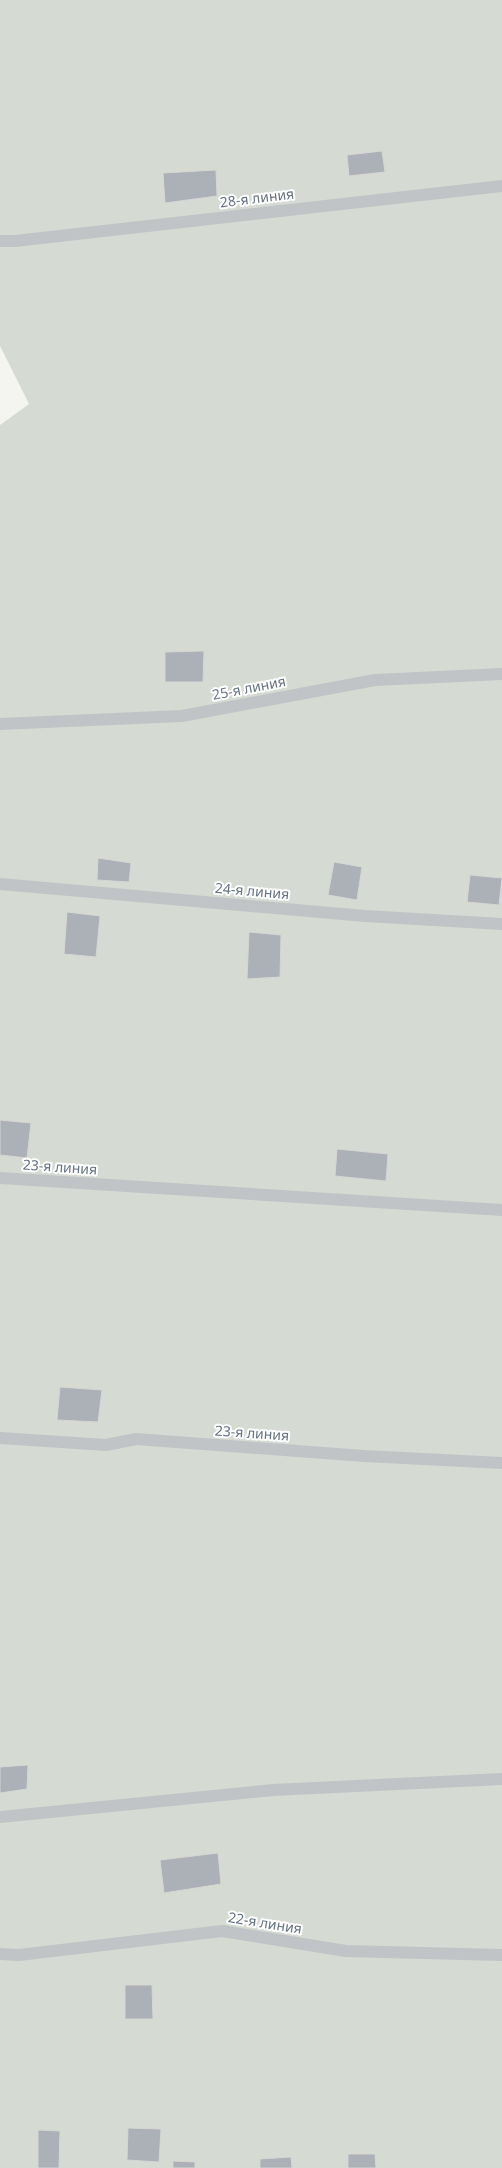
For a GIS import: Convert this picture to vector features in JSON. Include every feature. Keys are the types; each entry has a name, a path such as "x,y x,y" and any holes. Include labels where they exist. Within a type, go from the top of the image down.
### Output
{"lane":[{"name":"28-я линия","path":"0,241 15,241 502,186"},
{"name":"25-я линия","path":"0,724 182,716 375,680 502,674"},
{"name":"24-я линия","path":"0,884 365,916 502,924"},
{"name":"23-я линия","path":"0,1178 502,1210"},
{"name":"23-я линия","path":"0,1438 106,1445 136,1439 364,1456 502,1463"},
{"path":"0,1817 273,1790 502,1780"},
{"name":"22-я линия","path":"0,1954 19,1955 222,1931 346,1951 502,1955"}],"shaded area":[{"path":"0,0 502,0 502,2168 0,2168 0,425 29,404 0,346"}],"building":[{"path":"382,151 385,172 349,176 347,155"},
{"path":"216,170 217,196 165,203 163,173"},
{"path":"204,651 203,682 165,682 165,652"},
{"path":"98,858 131,863 129,882 97,880"},
{"path":"334,862 362,867 357,900 328,895"},
{"path":"470,875 502,878 499,905 467,902"},
{"path":"67,912 100,916 96,957 64,954"},
{"path":"249,932 281,935 280,977 247,979"},
{"path":"0,1120 31,1123 27,1158 0,1155"},
{"path":"337,1149 388,1154 386,1181 335,1176"},
{"path":"60,1387 102,1390 98,1422 57,1420"},
{"path":"28,1765 27,1789 0,1793 0,1767"},
{"path":"218,1853 221,1884 164,1893 160,1860"},
{"path":"125,1985 152,1985 153,2019 125,2019"},
{"path":"128,2128 161,2129 159,2162 127,2160"},
{"path":"38,2130 60,2131 59,2168 38,2168"},
{"path":"348,2154 375,2154 376,2168 348,2168"},
{"path":"291,2157 292,2168 260,2168 260,2159"},
{"path":"173,2161 195,2162 195,2168 173,2168"}]}
